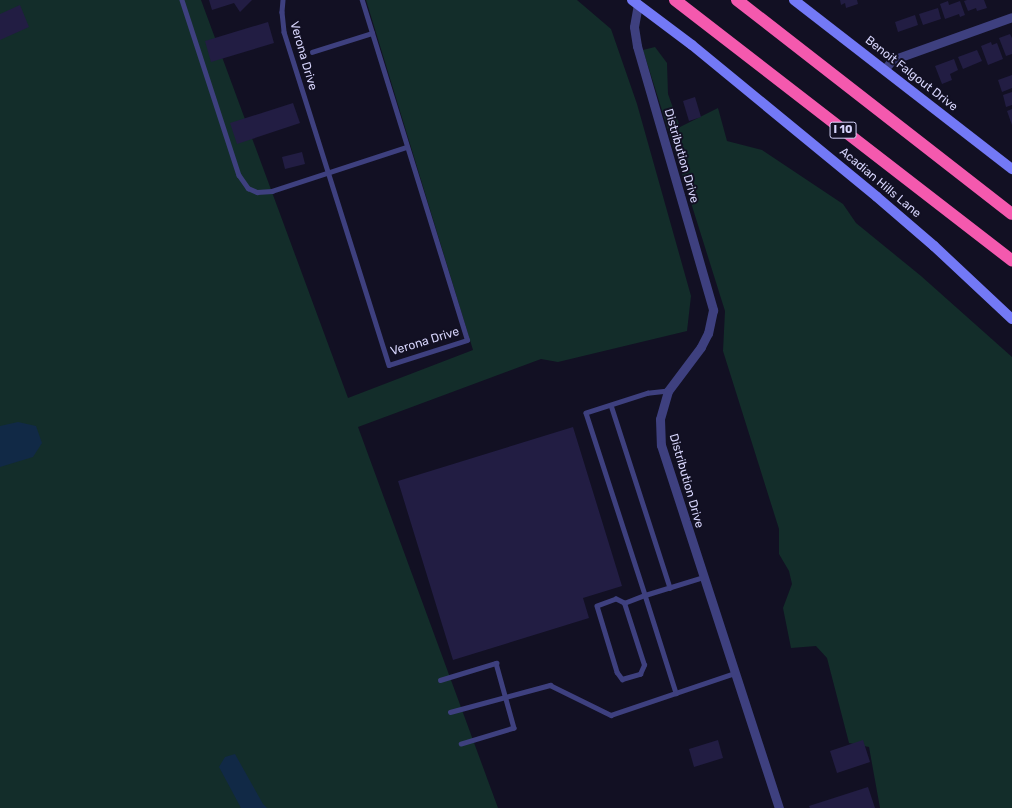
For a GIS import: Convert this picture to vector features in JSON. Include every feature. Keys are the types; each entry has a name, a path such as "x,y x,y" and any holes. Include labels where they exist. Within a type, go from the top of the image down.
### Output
{"highway":[{"name":"I 10","path":"675,0 1012,260"},
{"path":"737,0 1012,214"}],"street":[{"name":"Benoit Falgout Drive","path":"794,0 1012,168"},
{"name":"Acadian Hills Lane","path":"635,2 692,45 877,197 934,246 1012,319"},
{"name":"Distribution Drive","path":"635,2 634,27 637,46 713,310 708,333 701,346 668,391 660,420 661,444 779,808"},
{"path":"884,70 892,60 1012,16"}],"lane":[{"path":"182,0 238,175 244,184 252,190 266,192 407,147"},
{"name":"Verona Drive","path":"283,0 282,12 284,32 389,364 467,340 362,0"},
{"path":"312,52 372,33"},
{"path":"668,391 648,393 586,413 676,693"},
{"path":"611,405 670,588"},
{"path":"624,603 644,665 640,674 622,679 617,672 597,606 616,599 624,603 645,595 704,578"},
{"path":"440,680 496,663 514,728 461,744"},
{"path":"450,712 550,685 611,715 735,673"}],"green space":[{"path":"0,0 201,0 348,398 473,350 366,0 577,0 611,29 637,104 691,296 687,331 558,362 541,359 358,427 498,808 0,808"},
{"path":"655,47 667,63 668,94 680,127 718,108 727,141 762,150 843,204 856,223 921,276 1012,357 1012,808 880,808 869,747 849,743 827,658 816,646 791,648 783,608 792,584 789,571 779,554 779,529 723,351 725,311 643,50"}],"water":[{"path":"18,422 36,426 42,443 33,457 0,467 0,426"},
{"path":"235,754 263,804 267,808 241,808 219,767 225,757"}],"building":[{"path":"209,0 252,0 240,12 234,3 212,10"},
{"path":"840,0 857,0 858,4 846,8 845,3 841,5"},
{"path":"984,0 987,8 977,11 976,8 968,11 964,1"},
{"path":"948,1 949,5 960,1 965,15 960,17 959,14 945,19 940,4"},
{"path":"20,5 29,27 0,40 0,14"},
{"path":"938,8 941,19 923,25 919,14"},
{"path":"915,15 918,25 898,32 895,22"},
{"path":"268,22 274,43 211,62 205,41"},
{"path":"1010,34 1012,38 1012,54 1006,56 999,38"},
{"path":"991,42 992,45 997,43 1003,59 988,65 981,46"},
{"path":"977,50 982,61 963,69 958,57"},
{"path":"954,59 958,70 950,74 952,80 942,84 935,66"},
{"path":"1012,75 1012,88 1002,92 998,80"},
{"path":"1012,92 1012,105 1006,107 1003,95"},
{"path":"695,97 701,117 689,121 683,101"},
{"path":"293,103 300,123 237,144 230,123"},
{"path":"1012,109 1012,125 1007,111"},
{"path":"302,152 305,164 285,169 282,157"},
{"path":"573,427 622,586 583,598 589,618 453,660 398,481"},
{"path":"718,740 723,758 694,767 689,749"},
{"path":"863,740 870,762 837,773 830,751"},
{"path":"868,787 875,808 810,808 809,806"}]}
